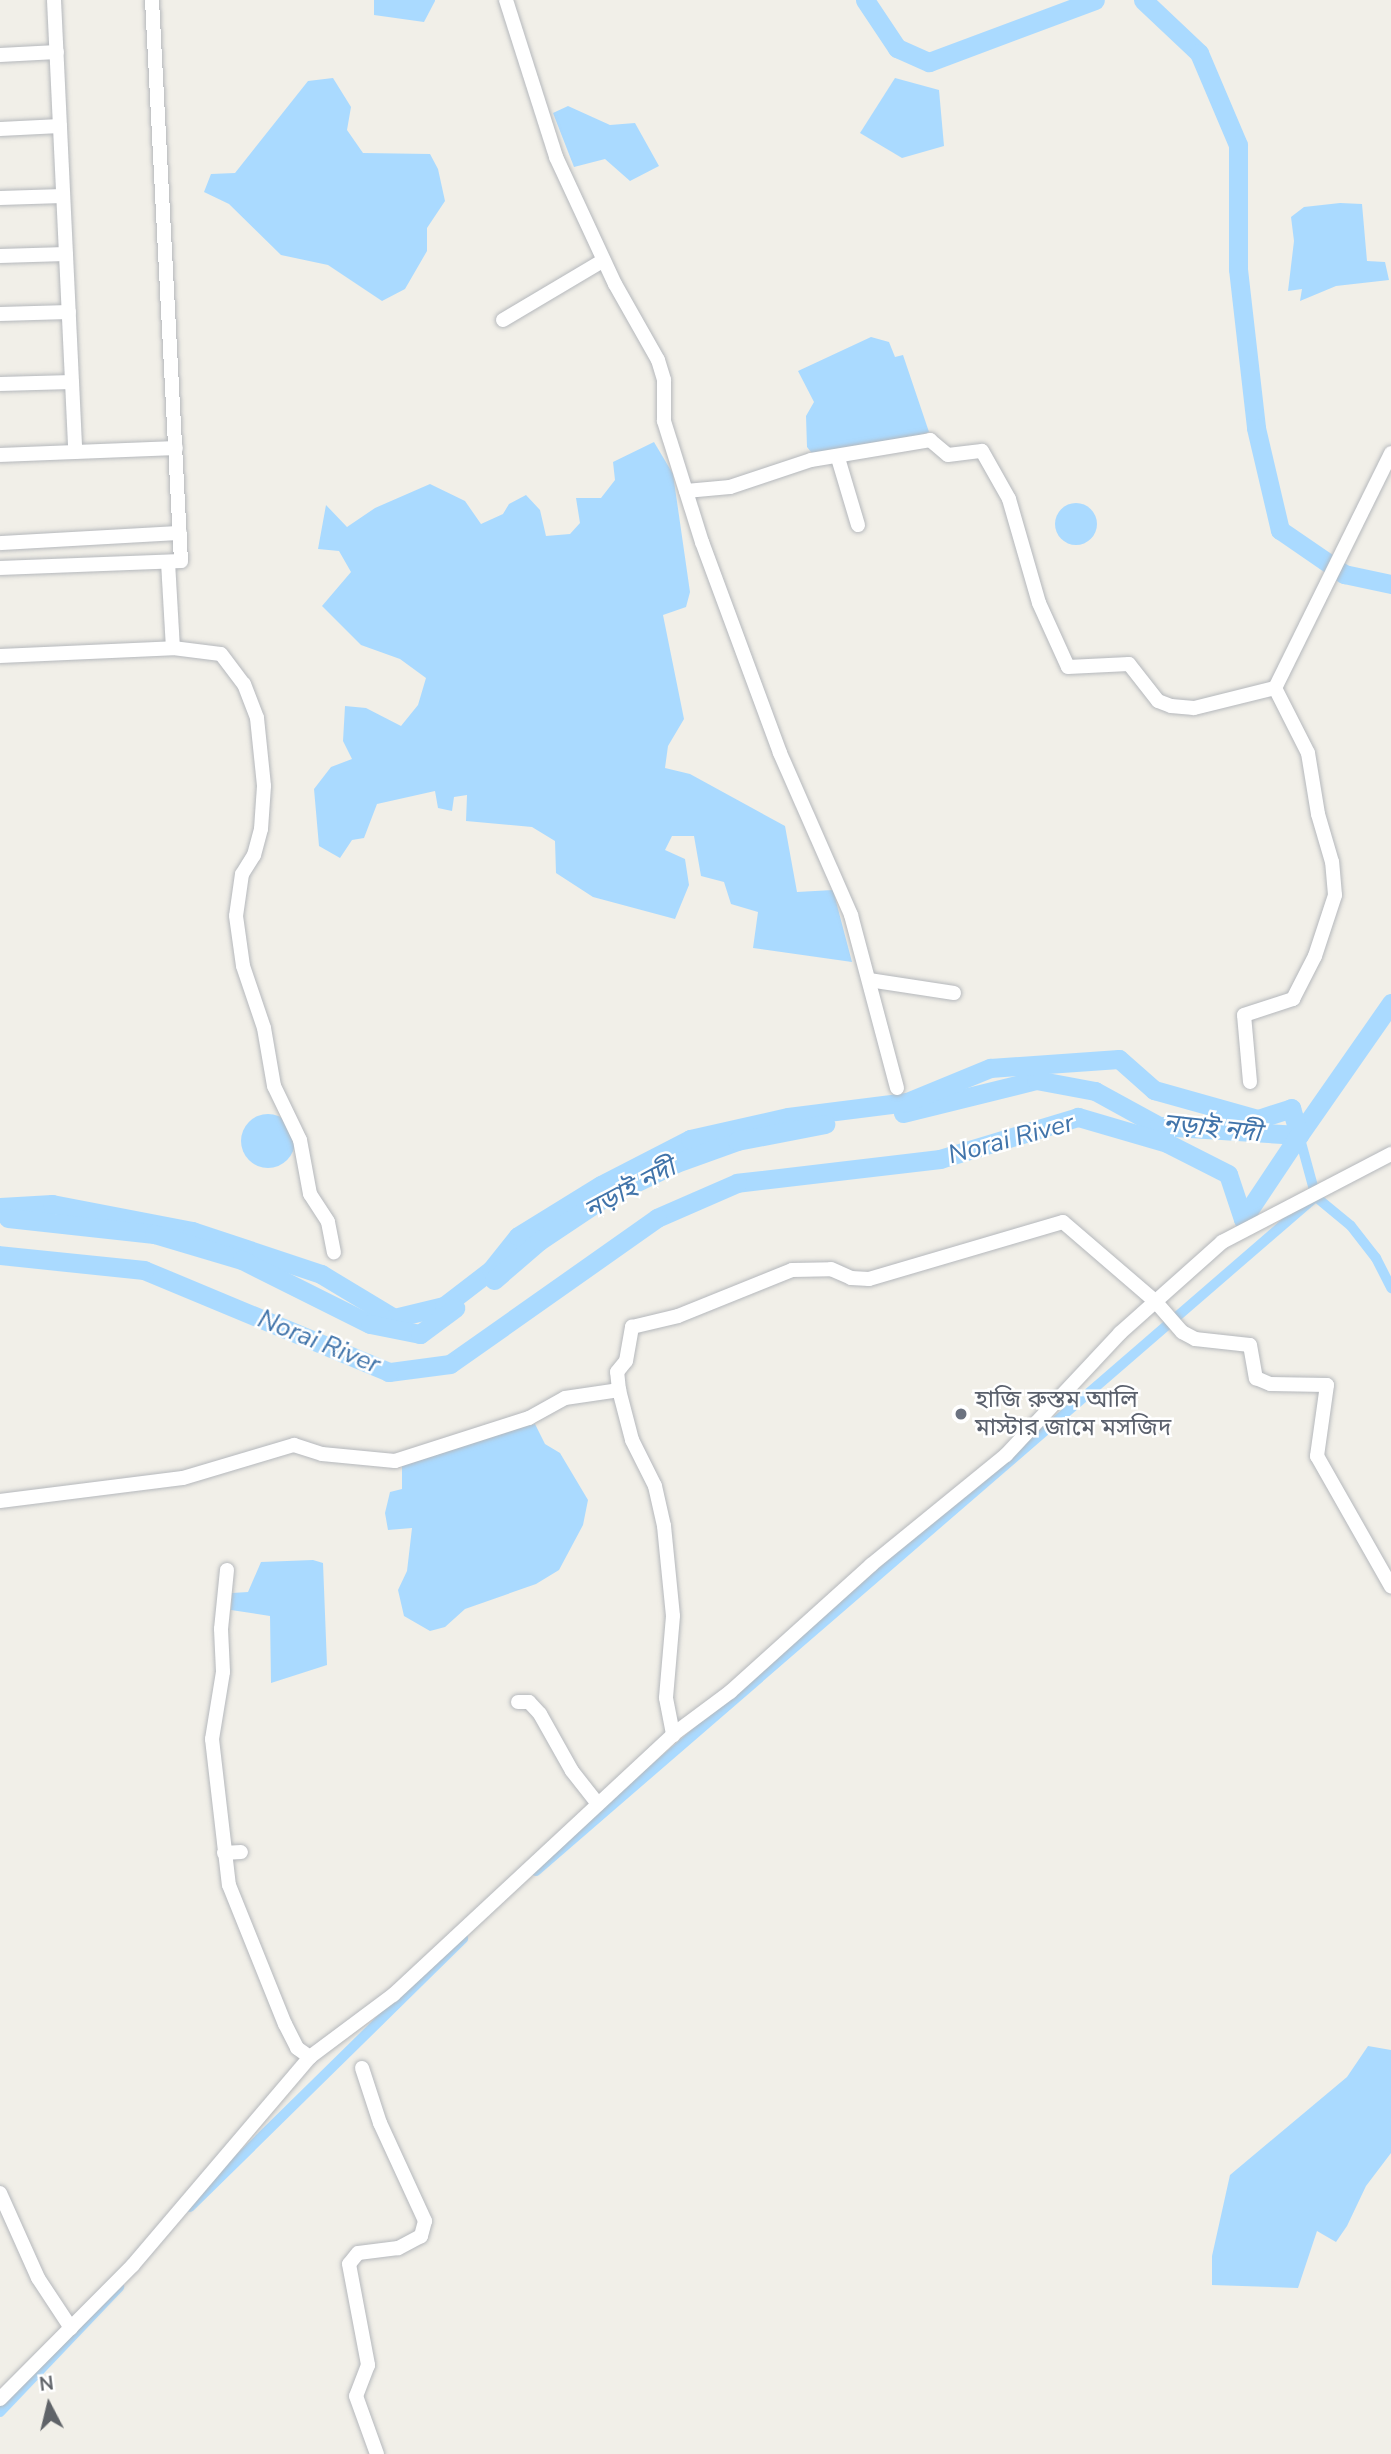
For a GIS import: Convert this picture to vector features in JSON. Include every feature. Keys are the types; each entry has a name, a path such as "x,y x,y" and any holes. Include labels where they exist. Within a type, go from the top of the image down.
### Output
{"street":[{"path":"54,0 75,452"},
{"path":"0,568 181,561 152,0"},
{"path":"506,0 556,157 604,260 658,360 664,421 686,491 741,653 811,830 851,915 897,1088"},
{"path":"0,55 57,52"},
{"path":"0,129 60,127"},
{"path":"0,198 63,196"},
{"path":"0,256 66,254"},
{"path":"503,320 604,260"},
{"path":"0,314 69,312"},
{"path":"0,384 72,382"},
{"path":"686,491 730,486 811,460 838,458 930,440 948,456 982,451 1010,499 1039,603 1068,667 1129,664 1158,701 1171,706 1194,708 1278,684 1389,458"},
{"path":"0,454 176,448"},
{"path":"838,458 858,525"},
{"path":"0,543 180,533"},
{"path":"168,562 173,648"},
{"path":"0,656 173,648 221,654 244,684 257,718 264,786 261,829 254,855 242,874 236,916 243,966 264,1027 274,1086 300,1140 310,1194 328,1222 334,1252"},
{"path":"1250,1082 1244,1015 1293,999 1315,956 1335,895 1332,862 1318,814 1308,753 1278,684"},
{"path":"869,980 954,993"},
{"path":"1,2397 133,2265 310,2057 393,1995 673,1735 730,1692 871,1565 1006,1455 1155,1301 1235,1233 1391,1153"},
{"path":"673,1735 666,1698 673,1616 664,1526 655,1486 632,1440 617,1372 626,1361 632,1327 678,1315 792,1270 831,1269 851,1278 869,1279 1063,1222 1082,1235 1195,1339 1250,1345 1256,1378 1270,1384 1327,1385 1317,1456 1391,1586"},
{"path":"0,1501 183,1478 294,1445 333,1455 395,1461 529,1418 565,1398 619,1390"},
{"path":"226,1570 221,1629 223,1672 212,1740 224,1853 237,1913 297,2048 310,2057"},
{"path":"518,1702 529,1702 540,1714 572,1771 598,1804"},
{"path":"224,1853 241,1852"},
{"path":"362,2068 380,2123 425,2221 421,2236 398,2248 358,2253 349,2264 368,2365 356,2396 377,2454"},
{"path":"0,2193 38,2278 71,2328"}],"water":[{"path":"374,0 435,1 424,22 374,15"},
{"path":"333,78 351,107 347,130 363,153 430,154 438,169 445,201 427,228 427,251 405,289 382,301 328,265 281,255 229,204 204,192 211,174 235,173 308,81"},
{"path":"895,78 939,90 944,146 902,158 860,133"},
{"path":"568,106 610,125 635,123 659,166 630,181 605,159 574,167 553,113"},
{"path":"1340,203 1362,204 1367,261 1385,262 1389,280 1336,286 1300,301 1302,289 1288,291 1294,241 1291,217 1304,207"},
{"path":"871,337 889,342 895,357 903,355 929,432 876,451 815,457 807,447 806,416 814,402 798,371"},
{"path":"654,442 673,474 690,592 686,607 663,615 684,719 668,746 665,768 690,774 785,826 797,892 833,890 852,962 753,948 758,912 731,904 724,882 701,876 694,836 672,836 665,850 685,859 689,885 675,919 593,897 556,873 555,841 532,827 466,821 467,795 454,797 452,811 438,808 435,791 377,804 364,838 352,840 340,858 319,846 314,789 331,767 352,759 343,741 345,706 366,708 401,726 418,705 426,678 400,659 361,645 322,606 351,572 339,551 318,549 326,505 347,527 375,508 430,484 465,501 481,524 503,514 509,504 526,495 540,510 546,536 570,534 580,523 576,498 601,498 615,480 613,462"},
{"path":"1076,503 1091,509 1097,524 1091,539 1076,545 1061,539 1055,524 1061,509"},
{"path":"268,1114 287,1122 295,1141 287,1160 268,1168 249,1160 241,1141 249,1122"},
{"path":"535,1424 545,1444 560,1453 588,1500 583,1525 559,1570 536,1584 465,1609 445,1627 430,1631 404,1616 398,1590 407,1571 412,1528 388,1530 385,1513 390,1492 402,1489 402,1466 451,1446"},
{"path":"313,1560 323,1563 327,1665 271,1683 270,1616 231,1610 232,1593 248,1592 261,1562"},
{"path":"1368,2046 1391,2050 1391,2153 1366,2186 1347,2226 1336,2242 1317,2231 1298,2288 1212,2285 1212,2256 1230,2175 1347,2077"}],"waterway":[{"path":"865,0 897,48 929,62 1095,0"},
{"path":"1143,0 1199,53 1238,145 1238,269 1256,428 1280,530 1344,574 1391,584"},
{"name":"নড়াই নদী","path":"903,1113 1036,1080 1095,1091 1159,1126 1299,1135 1391,1003"},
{"name":"Norai River","path":"0,1207 52,1204 192,1231 321,1274 394,1318 444,1306 491,1270 518,1236 601,1185 690,1139 788,1117 907,1102 990,1068 1119,1059 1154,1090 1258,1119 1291,1108 1299,1135 1243,1219 1228,1174 1167,1143 1078,1117 940,1159 737,1183 657,1218 450,1364 389,1372 144,1270 0,1255"},
{"name":"নড়াই নদী","path":"494,1280 539,1241 602,1199 676,1163 737,1141 825,1124"},
{"path":"1299,1135 1316,1197 1351,1226 1376,1258 1391,1288"},
{"path":"536,1871 1313,1199"},
{"name":"নড়াই নদী","path":"8,1218 154,1234 242,1260 370,1324 420,1334 455,1308"},
{"path":"190,2207 463,1939"},
{"path":"0,2412 119,2287"}],"place":[{"name":"হাজি রুস্তম আলি মাস্টার জামে মসজিদ","path":"961,1414"}]}
